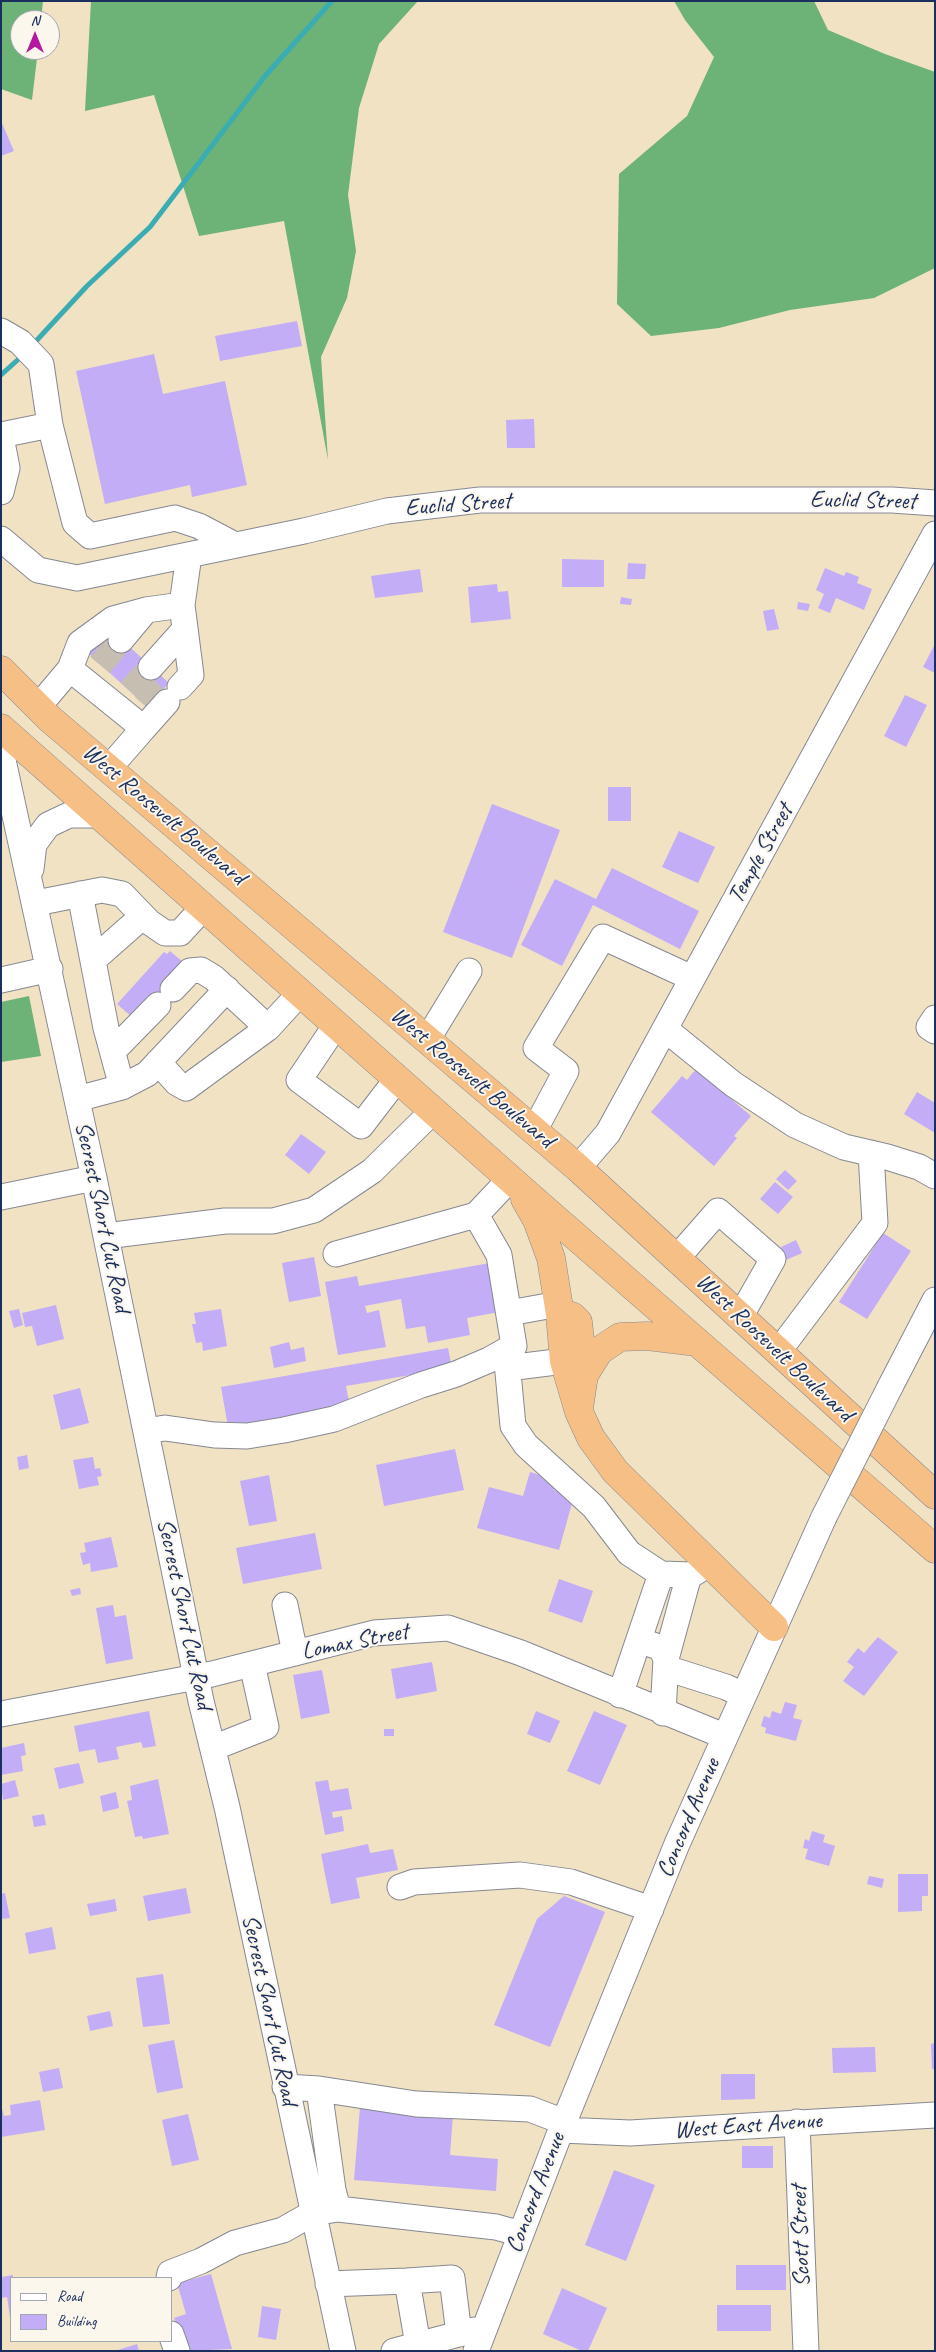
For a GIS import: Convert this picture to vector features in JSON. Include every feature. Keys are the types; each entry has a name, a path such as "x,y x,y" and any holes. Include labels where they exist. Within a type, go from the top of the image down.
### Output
{"highway":[{"name":"West Roosevelt Boulevard","path":"1,670 38,707 578,1168 935,1495"},
{"name":"West Roosevelt Boulevard","path":"1,728 433,1111 935,1549"},
{"path":"512,1180 538,1220 551,1258 559,1309 572,1316 578,1322 574,1368 579,1412 591,1438 615,1471 699,1569 774,1627"},
{"path":"574,1368 620,1337 647,1336 696,1342"}],"street":[{"path":"1,331 20,342 41,364 50,425 75,523 90,536 174,518 199,526 235,545"},
{"path":"1,492 7,468 1,436 50,425"},
{"name":"Euclid Street","path":"1,539 38,570 78,578 387,511 480,500 892,500 935,503"},
{"name":"Temple Street","path":"578,1168 608,1133 935,534"},
{"path":"148,698 192,675 185,629 189,555"},
{"path":"86,671 80,643 113,619 146,610 185,629"},
{"path":"121,640 146,610"},
{"path":"109,768 185,629"},
{"path":"86,671 148,698"},
{"path":"38,707 86,671"},
{"name":"Secrest Short Cut Road","path":"1,751 78,1099 197,1677 342,2351"},
{"name":"Secrest Short Cut Road","path":"30,876 34,844 48,825 69,815 98,815"},
{"path":"36,903 102,890 122,894 143,916 165,933 180,933 203,908"},
{"path":"80,894 122,1087"},
{"path":"93,960 143,916"},
{"path":"534,1131 566,1072 536,1048 603,937 692,978"},
{"path":"1,980 50,969"},
{"path":"113,1050 190,971 201,970 221,983 268,1028"},
{"path":"427,1040 469,971"},
{"path":"78,1099 122,1087 147,1074 221,983"},
{"path":"158,1062 177,1083 186,1088 268,1028 300,994"},
{"path":"935,1018 929,1027 935,1030"},
{"path":"336,1025 299,1080 362,1126 397,1079"},
{"path":"665,1029 733,1084 795,1125 844,1147 919,1167 935,1176"},
{"path":"106,1236 225,1221 273,1221 314,1210 372,1172 433,1111"},
{"path":"778,1352 875,1223 871,1153"},
{"path":"1,1197 94,1178"},
{"path":"336,1254 476,1215 512,1180"},
{"path":"676,1259 718,1212 773,1259 740,1317"},
{"path":"476,1215 500,1255 509,1313 513,1426 526,1445 594,1507 630,1552 661,1574 699,1569 666,1664 663,1713"},
{"name":"Concord Avenue","path":"467,2342 485,2328 563,2126 651,1908 742,1695 824,1517 935,1300"},
{"path":"509,1313 559,1309"},
{"path":"146,1431 165,1428 214,1435 247,1436 301,1427 334,1419 420,1384 456,1374 489,1360 511,1357 574,1368"},
{"path":"620,1695 661,1574"},
{"path":"285,1605 295,1653"},
{"name":"Lomax Street","path":"1,1714 197,1677 374,1633 448,1628 522,1653 663,1713 724,1736"},
{"path":"639,1640 650,1642 661,1648 666,1664"},
{"path":"213,1748 266,1727 252,1664"},
{"path":"666,1664 742,1695"},
{"path":"400,1887 414,1882 520,1875 571,1882 651,1908"},
{"name":"West East Avenue","path":"285,2086 319,2089 416,2104 530,2109 563,2126 630,2133 935,2115"},
{"path":"319,2089 333,2190 338,2209"},
{"name":"Scott Street","path":"796,2122 806,2351"},
{"path":"169,2277 170,2273 201,2261 235,2243 283,2230 313,2213 338,2209 496,2227 521,2234"},
{"path":"328,2284 452,2278 467,2342 406,2348 407,2281"},
{"path":"172,2337 177,2351"}],"green space":[{"path":"1,1 43,1 42,10 10,10 10,60 37,60 32,100 1,89"},
{"path":"91,1 418,1 379,44 359,108 348,195 356,251 347,298 321,357 328,460 284,221 199,236 154,95 85,111"},
{"path":"674,1 814,1 828,30 885,54 935,72 935,268 874,298 790,310 719,328 651,336 617,304 619,174 687,116 714,57 685,20"},
{"path":"29,996 41,1056 1,1062 1,1002"}],"building":[{"path":"1,121 14,151 1,156"},
{"path":"297,321 302,346 220,361 215,336"},
{"path":"154,354 163,394 225,381 247,485 192,497 190,485 105,504 76,371"},
{"path":"534,419 535,448 507,448 506,420"},
{"path":"562,559 604,560 604,587 562,587"},
{"path":"628,563 646,564 645,579 627,579"},
{"path":"825,568 844,576 846,572 859,577 857,583 872,589 864,610 836,598 830,613 818,608 824,594 816,590"},
{"path":"420,569 423,592 375,598 371,576"},
{"path":"497,584 498,592 508,591 511,619 471,623 468,587"},
{"path":"621,597 632,599 631,605 620,604"},
{"path":"798,602 810,604 808,611 797,609"},
{"path":"774,609 779,629 767,631 763,611"},
{"path":"108,627 169,683 147,707 86,651"},
{"path":"935,644 935,673 923,667"},
{"path":"905,695 927,705 906,747 884,736"},
{"path":"608,787 631,787 631,821 608,821"},
{"path":"492,804 560,830 512,958 443,932"},
{"path":"679,831 715,847 698,883 662,867"},
{"path":"612,868 699,911 680,949 593,905 562,966 521,945 555,879 596,899"},
{"path":"170,951 183,962 178,995 164,1011 133,1018 117,1004 164,952 167,954"},
{"path":"696,1069 751,1116 734,1136 737,1138 714,1166 651,1112 682,1076 687,1080"},
{"path":"917,1092 935,1103 935,1133 904,1114"},
{"path":"301,1134 326,1152 309,1174 285,1155"},
{"path":"785,1170 797,1181 788,1190 776,1179"},
{"path":"775,1182 793,1197 778,1214 760,1199"},
{"path":"883,1233 911,1251 867,1319 839,1302"},
{"path":"796,1240 802,1253 786,1260 781,1247"},
{"path":"314,1257 321,1296 289,1302 282,1263"},
{"path":"490,1263 499,1312 467,1318 470,1335 428,1343 425,1326 406,1329 401,1299 365,1306 367,1313 379,1310 386,1347 338,1355 325,1282 357,1276 359,1286"},
{"path":"56,1305 64,1339 37,1346 32,1326 25,1327 22,1313"},
{"path":"19,1309 23,1325 14,1328 9,1311"},
{"path":"221,1309 227,1346 203,1351 202,1342 196,1343 192,1324 196,1324 194,1313"},
{"path":"289,1342 291,1350 304,1347 306,1361 274,1368 270,1347"},
{"path":"448,1348 452,1368 346,1386 350,1407 228,1427 221,1387"},
{"path":"80,1388 89,1423 61,1430 53,1395"},
{"path":"455,1449 464,1490 384,1506 376,1465"},
{"path":"27,1455 29,1468 19,1470 17,1457"},
{"path":"93,1457 95,1469 100,1468 102,1476 97,1477 99,1485 79,1489 73,1460"},
{"path":"530,1472 557,1480 554,1490 574,1496 559,1550 477,1528 489,1487 523,1496"},
{"path":"269,1475 277,1521 249,1526 240,1481"},
{"path":"315,1533 322,1569 243,1584 236,1548"},
{"path":"111,1537 118,1567 91,1572 90,1563 83,1565 80,1553 86,1552 84,1543"},
{"path":"559,1579 593,1591 582,1623 548,1611"},
{"path":"80,1588 81,1594 72,1596 70,1590"},
{"path":"113,1605 115,1617 126,1615 133,1659 106,1664 96,1608"},
{"path":"878,1637 898,1652 864,1696 843,1681 854,1667 847,1662 858,1648 864,1653"},
{"path":"432,1662 437,1691 396,1699 391,1669"},
{"path":"322,1670 330,1713 301,1719 293,1675"},
{"path":"785,1702 797,1705 793,1718 802,1720 796,1741 765,1733 766,1728 761,1726 764,1716 770,1718 772,1711 781,1714"},
{"path":"149,1711 156,1746 143,1748 141,1742 116,1747 119,1759 98,1763 95,1749 79,1752 74,1726"},
{"path":"536,1711 560,1721 550,1743 527,1734"},
{"path":"594,1711 627,1725 600,1785 567,1771"},
{"path":"384,1729 394,1729 394,1736 384,1736"},
{"path":"24,1743 26,1755 21,1756 23,1771 1,1775 1,1748"},
{"path":"79,1763 84,1783 59,1789 54,1768"},
{"path":"158,1779 169,1834 143,1839 142,1836 135,1837 127,1801 132,1800 130,1786"},
{"path":"15,1780 19,1796 3,1800 1,1784"},
{"path":"328,1780 330,1791 348,1788 352,1809 332,1812 333,1818 342,1816 344,1831 325,1835 315,1782"},
{"path":"116,1792 119,1808 103,1812 100,1796"},
{"path":"44,1814 46,1825 34,1827 32,1816"},
{"path":"812,1831 825,1835 823,1842 835,1846 829,1866 805,1859 808,1849 803,1848 805,1839 809,1841"},
{"path":"368,1844 370,1853 393,1849 398,1870 356,1878 360,1898 331,1904 321,1854"},
{"path":"898,1874 928,1874 928,1896 922,1896 922,1911 898,1912"},
{"path":"869,1876 884,1879 882,1888 867,1884"},
{"path":"186,1888 191,1913 148,1921 143,1896"},
{"path":"5,1893 10,1918 1,1919 1,1894"},
{"path":"564,1896 605,1912 550,2047 494,2025 537,1919"},
{"path":"115,1899 117,1911 90,1916 87,1904"},
{"path":"52,1927 56,1949 29,1954 25,1933"},
{"path":"163,1974 170,2024 143,2027 136,1978"},
{"path":"110,2011 113,2026 90,2031 87,2016"},
{"path":"174,2040 183,2088 157,2093 148,2045"},
{"path":"935,2043 935,2069 932,2069 931,2044"},
{"path":"875,2047 876,2072 833,2073 832,2048"},
{"path":"59,2068 63,2088 43,2092 39,2072"},
{"path":"721,2074 755,2074 755,2099 721,2100"},
{"path":"40,2100 45,2130 1,2137 1,2105 4,2116 11,2115 10,2105"},
{"path":"360,2107 453,2114 450,2155 498,2159 496,2191 354,2180"},
{"path":"188,2114 199,2160 172,2166 162,2120"},
{"path":"742,2146 773,2146 773,2168 742,2168"},
{"path":"614,2170 655,2185 626,2261 585,2245"},
{"path":"736,2265 786,2265 786,2290 736,2290"},
{"path":"211,2274 232,2349 184,2351 174,2318 186,2314 177,2283"},
{"path":"13,2275 13,2277 10,2277 10,2317 7,2297 1,2298 1,2277"},
{"path":"562,2288 607,2308 588,2351 582,2351 543,2334"},
{"path":"717,2305 771,2305 771,2331 717,2331"},
{"path":"262,2306 281,2309 276,2340 258,2337"},
{"path":"137,2344 139,2351 118,2351 118,2350"}],"waterway":[{"path":"37,340 87,286 150,227 265,76 332,1"},
{"path":"1,375 22,356"}],"tunnel":[{"path":"100,665 121,640"},
{"path":"130,691 151,667"},
{"path":"144,705 166,680"}]}
